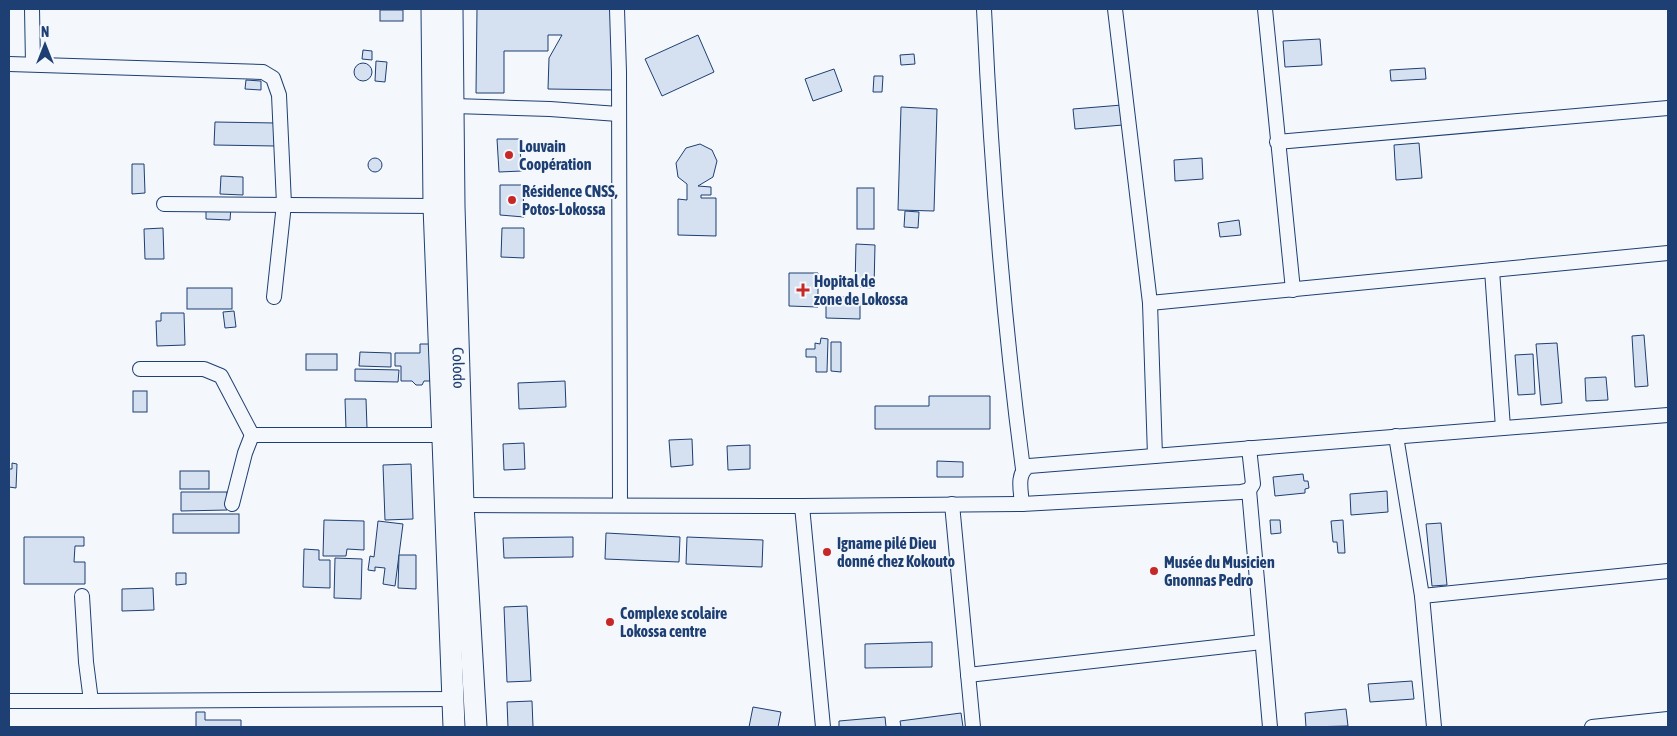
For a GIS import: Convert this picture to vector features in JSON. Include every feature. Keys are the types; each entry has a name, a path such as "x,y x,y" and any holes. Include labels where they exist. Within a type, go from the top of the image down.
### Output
{"main road":[{"name":"Colodo","path":"432,9 434,206 441,435 454,727"},
{"name":"Colodo","path":"452,9 454,206 463,505 476,727"}],"street":[{"path":"32,9 33,64"},
{"path":"617,9 619,72 620,505"},
{"path":"984,9 989,118 1012,383 1023,470"},
{"path":"1115,9 1150,303 1156,456"},
{"path":"1265,9 1293,290"},
{"path":"9,64 263,72 273,78 278,95 284,204 274,297"},
{"path":"454,106 550,109 618,114"},
{"path":"1277,142 1668,108"},
{"path":"164,204 434,206"},
{"path":"1150,303 1668,253"},
{"path":"1492,270 1503,428"},
{"path":"140,369 204,369 221,376 252,435 245,453 232,504"},
{"path":"1022,504 1020,476 1023,470 1029,466 1668,415"},
{"path":"252,435 441,435"},
{"path":"1396,436 1422,596 1434,727"},
{"path":"1249,448 1253,484 1249,490 1270,727"},
{"path":"463,505 802,506 1022,504 1241,492 1249,490"},
{"path":"952,504 973,727"},
{"path":"802,506 823,727"},
{"path":"1422,596 1668,571"},
{"path":"82,596 90,701"},
{"path":"968,675 1262,642"},
{"path":"9,701 452,699"},
{"path":"1592,727 1668,719"}],"building":[{"path":"477,9 615,9 614,90 548,89 549,58 562,35 548,35 548,51 504,51 504,93 476,93"},
{"path":"380,10 403,10 403,21 380,21"},
{"path":"698,35 714,72 662,96 645,59"},
{"path":"1320,39 1322,65 1285,67 1283,41"},
{"path":"363,50 372,51 372,60 362,59"},
{"path":"914,54 915,64 901,65 900,55"},
{"path":"376,61 387,62 385,82 375,81"},
{"path":"363,63 369,66 372,72 369,78 363,81 357,78 354,72 357,66"},
{"path":"1425,68 1426,79 1391,81 1390,70"},
{"path":"834,69 842,91 813,101 805,79"},
{"path":"874,76 883,76 882,92 873,92"},
{"path":"246,80 261,81 261,90 245,89"},
{"path":"1122,105 1123,125 1075,129 1073,109"},
{"path":"901,107 937,109 934,211 898,210"},
{"path":"215,122 276,123 275,146 214,145"},
{"name":"Louvain Coopération","path":"497,139 519,139 522,171 499,172"},
{"path":"1419,143 1422,178 1396,180 1394,145"},
{"path":"700,144 712,150 717,161 713,177 698,186 711,187 711,195 701,195 701,198 716,198 716,236 678,235 678,199 687,200 687,184 678,177 676,163 686,148"},
{"path":"372,158 378,158 382,165 378,172 372,172 368,168 368,162"},
{"path":"1202,158 1203,179 1175,181 1174,160"},
{"path":"132,164 144,164 145,193 132,194"},
{"path":"221,176 243,177 243,195 220,194"},
{"name":"Résidence CNSS, Potos-Lokossa","path":"500,185 523,185 524,217 500,215"},
{"path":"857,188 874,188 874,229 857,229"},
{"path":"206,206 231,207 230,220 206,219"},
{"path":"905,211 919,212 918,228 904,227"},
{"path":"1239,220 1241,235 1220,237 1218,223"},
{"path":"163,228 164,259 145,259 144,229"},
{"path":"502,228 524,228 524,258 501,257"},
{"path":"856,244 875,245 874,288 855,287"},
{"name":"Hopital de zone de Lokossa","path":"789,273 818,273 818,307 789,306"},
{"path":"187,288 232,288 232,309 187,309"},
{"path":"826,297 860,297 860,319 826,318"},
{"path":"234,311 236,327 225,328 223,312"},
{"path":"161,313 184,313 185,345 157,346 156,321 161,321"},
{"path":"1644,335 1648,386 1635,387 1632,336"},
{"path":"821,338 828,339 827,372 816,372 816,357 806,357 806,349 815,349 815,343 820,344"},
{"path":"831,342 841,342 841,372 831,371"},
{"path":"1557,343 1562,403 1541,405 1536,344"},
{"path":"420,344 430,344 430,381 424,381 422,385 416,385 412,381 401,381 401,366 395,366 395,353 420,353"},
{"path":"360,352 391,353 391,367 359,366"},
{"path":"306,354 337,354 337,370 306,370"},
{"path":"1533,354 1535,394 1518,395 1515,355"},
{"path":"355,369 399,370 398,382 355,381"},
{"path":"1606,377 1608,400 1586,401 1585,378"},
{"path":"565,381 566,407 519,409 518,383"},
{"path":"133,391 147,391 147,412 133,412"},
{"path":"929,396 990,396 990,429 875,429 875,406 929,406"},
{"path":"345,399 366,399 367,428 346,429"},
{"path":"692,439 693,465 671,467 669,440"},
{"path":"524,443 525,469 504,470 503,444"},
{"path":"750,445 750,469 728,470 727,446"},
{"path":"937,461 963,462 963,477 937,477"},
{"path":"12,463 17,464 16,488 9,487 9,469 12,469"},
{"path":"411,464 413,519 385,520 383,465"},
{"path":"180,471 209,471 209,489 180,489"},
{"path":"1303,474 1304,481 1308,481 1309,488 1305,489 1305,493 1275,496 1273,477"},
{"path":"1387,491 1388,512 1351,515 1350,494"},
{"path":"181,492 227,492 227,510 181,511"},
{"path":"173,514 239,514 239,533 173,533"},
{"path":"324,520 364,521 364,550 347,549 346,556 323,556"},
{"path":"1270,520 1280,520 1281,533 1271,534"},
{"path":"1343,520 1345,553 1338,553 1337,542 1333,542 1331,521"},
{"path":"378,521 403,524 395,586 383,584 385,568 375,567 375,571 368,570 370,556 374,557"},
{"path":"1441,523 1447,585 1432,586 1426,524"},
{"path":"606,533 680,537 679,562 605,559"},
{"path":"24,537 84,537 84,546 75,546 74,562 85,562 85,584 24,584"},
{"path":"573,537 573,557 504,558 503,538"},
{"path":"687,537 763,540 762,567 686,564"},
{"path":"304,549 319,550 319,560 330,560 330,588 303,587"},
{"path":"399,555 416,555 416,589 398,588"},
{"path":"335,558 362,559 361,599 334,598"},
{"path":"176,573 186,573 186,584 176,585"},
{"path":"153,588 154,610 122,611 122,589"},
{"path":"527,606 531,681 507,682 504,607"},
{"path":"932,642 932,667 865,668 865,644"},
{"path":"1412,681 1414,699 1370,702 1368,684"},
{"path":"532,701 533,727 508,727 507,702"},
{"path":"753,707 781,712 778,727 749,727"},
{"path":"1346,709 1348,726 1306,727 1305,713"},
{"path":"196,712 205,712 205,720 241,720 241,727 196,727"},
{"path":"961,713 963,727 901,727 900,721"},
{"path":"885,717 886,727 839,727 839,721"}],"place":[{"name":"Louvain Coopération","path":"509,155"},
{"name":"Résidence CNSS, Potos-Lokossa","path":"512,200"},
{"name":"Hopital de zone de Lokossa","path":"803,290"},
{"name":"Igname pilé Dieu donné chez Kokouto","path":"827,552"},
{"name":"Musée du Musicien Gnonnas Pedro","path":"1154,571"},
{"name":"Complexe scolaire Lokossa centre","path":"610,622"}]}
